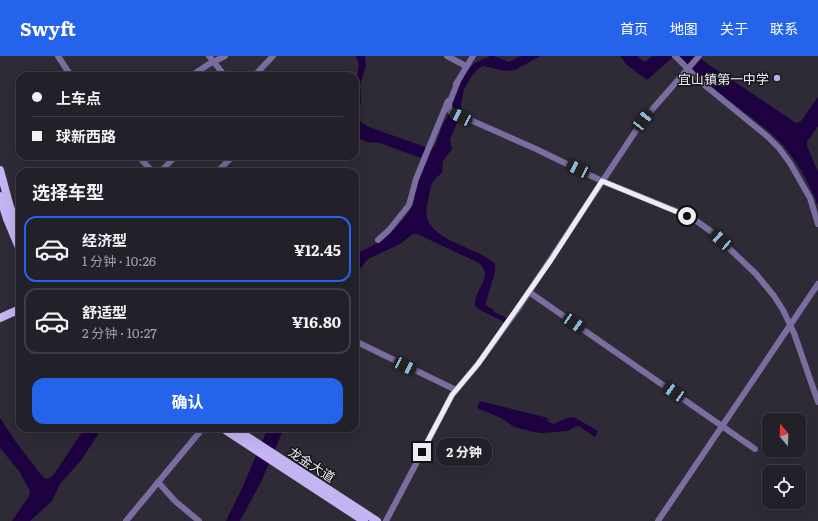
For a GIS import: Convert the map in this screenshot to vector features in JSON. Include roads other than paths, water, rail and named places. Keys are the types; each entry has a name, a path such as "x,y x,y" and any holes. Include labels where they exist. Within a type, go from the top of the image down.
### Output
{"main road":[{"path":"0,170 10,207 16,223"},
{"path":"0,196 7,219 16,240"},
{"path":"0,318 16,310"},
{"name":"龙金大道","path":"229,432 257,447 377,521"},
{"name":"龙金大道","path":"239,432 257,447"},
{"name":"龙金大道","path":"286,465 364,521"}],"street":[{"path":"58,56 68,72"},
{"path":"196,72 211,59 225,56"},
{"path":"258,72 273,56"},
{"path":"448,56 466,66"},
{"path":"473,56 458,81 449,104 450,111 536,149 602,181 681,213 706,228 756,274 779,303 791,324 818,402"},
{"path":"676,56 710,90 768,137 779,148 790,163 810,198 818,224"},
{"path":"386,521 456,390 478,364 529,292 643,120 699,56"},
{"path":"211,59 222,72"},
{"path":"378,240 389,230 407,208 424,159 452,89 458,81"},
{"path":"142,160 149,168"},
{"path":"164,168 172,160"},
{"path":"221,168 229,160"},
{"path":"658,521 818,284"},
{"path":"529,292 723,425 755,449"},
{"path":"359,343 456,390"},
{"path":"126,521 200,432"},
{"path":"158,482 178,504 199,521"}],"place":[{"name":"宜山镇第一中学","path":"777,78"}]}
